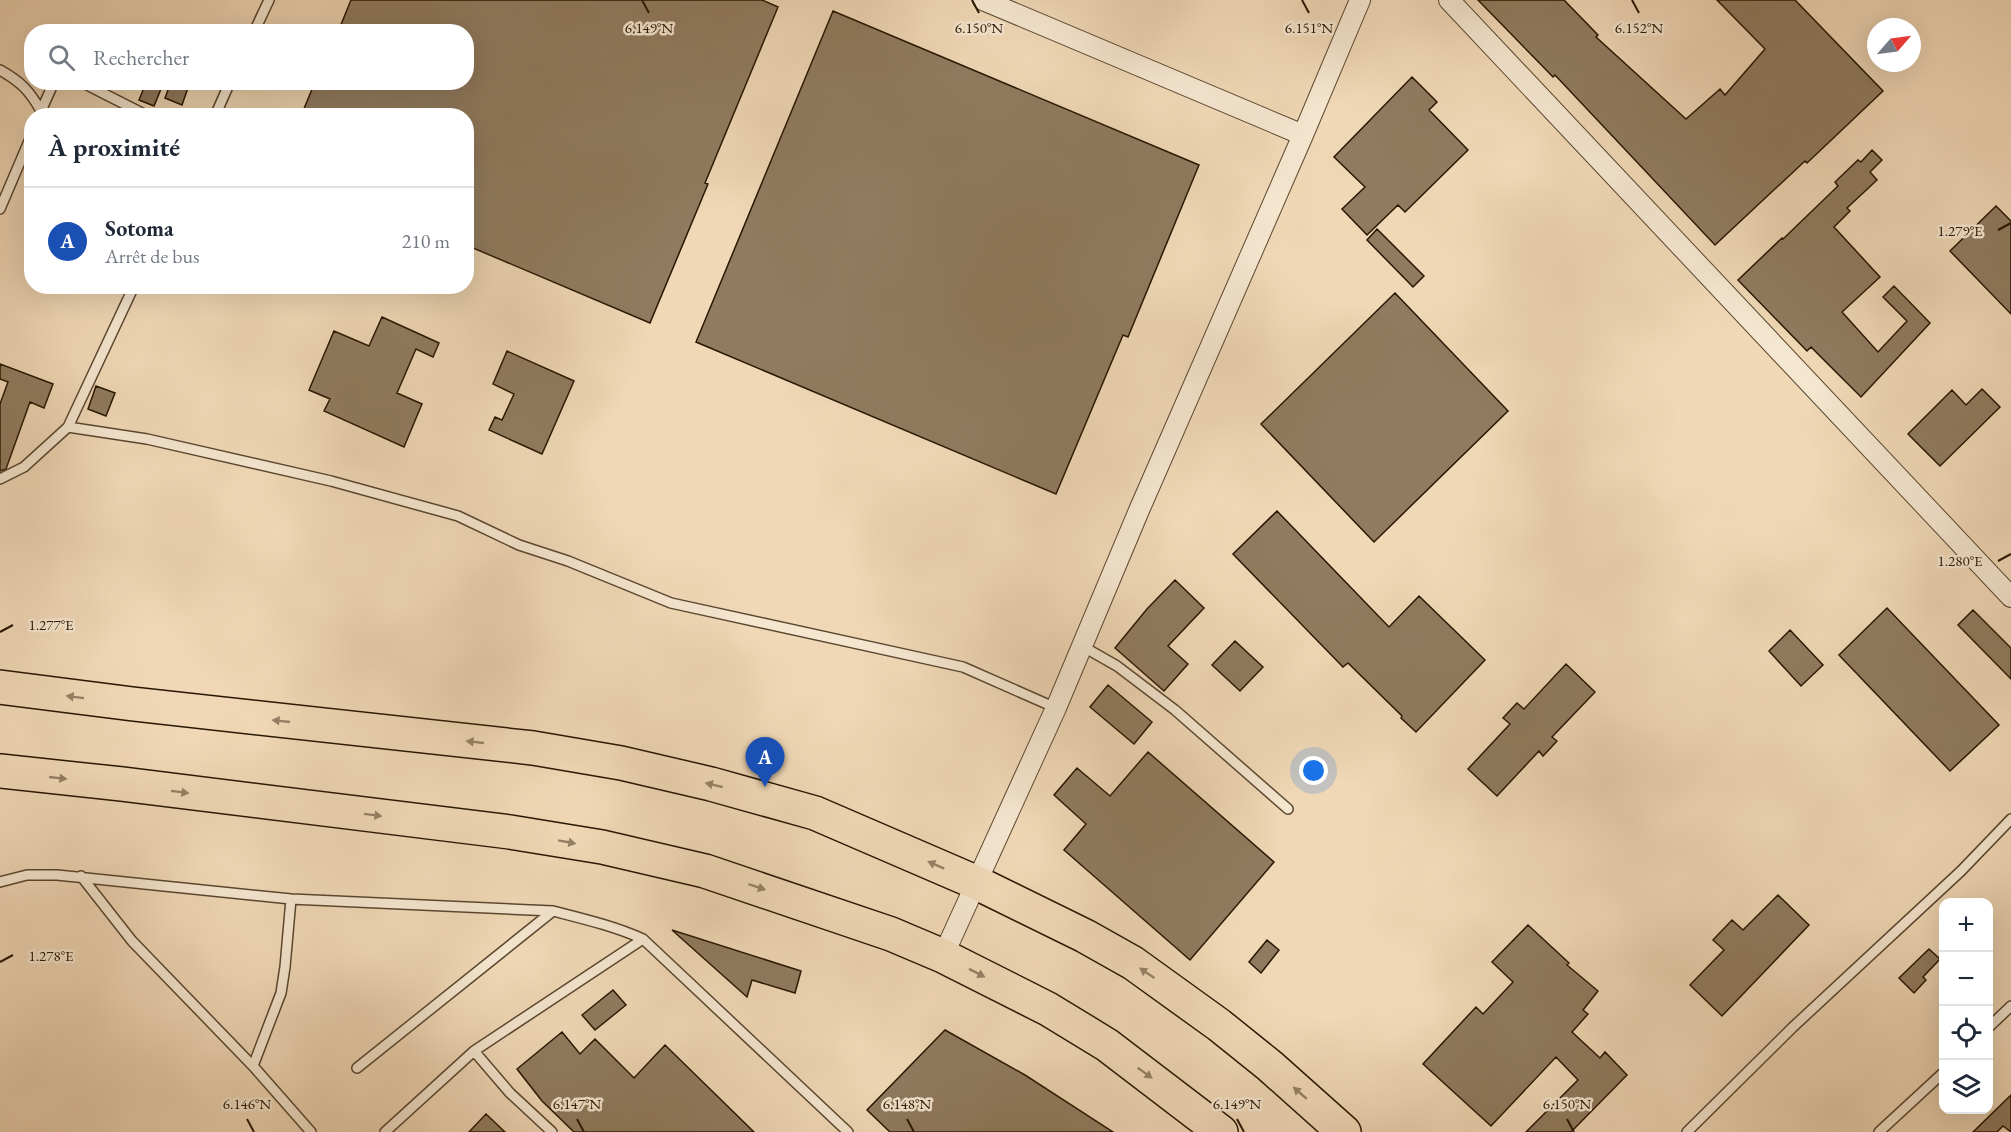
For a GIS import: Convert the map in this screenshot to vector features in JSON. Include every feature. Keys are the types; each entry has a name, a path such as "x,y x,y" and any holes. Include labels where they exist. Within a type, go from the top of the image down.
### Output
{"highway":[{"path":"0,687 145,706 533,748 711,784 816,813 975,882 1085,936 1132,963 1220,1025 1344,1132"},
{"path":"0,771 498,831 602,848 705,871 891,934 943,956 1048,1009 1097,1039 1160,1084 1221,1132"}],"street":[{"path":"982,0 1303,135"},
{"path":"943,956 1056,708 1360,0"},
{"path":"1449,0 2011,597"}],"lane":[{"path":"258,24 269,0"},
{"path":"0,70 24,86"},
{"path":"28,90 38,108"},
{"path":"42,108 50,90"},
{"path":"97,90 132,108"},
{"path":"219,108 226,90"},
{"path":"0,209 3,195 24,151"},
{"path":"0,479 24,467 68,427 130,294"},
{"path":"68,427 147,439 332,481 458,516 519,545 568,561 671,603 963,668 1056,708"},
{"path":"1082,646 1124,671 1175,710 1288,809"},
{"path":"1687,1132 1793,1027 1961,872 2011,819"},
{"path":"0,882 27,875 81,876 291,899 553,911 614,927 643,939 848,1132"},
{"path":"81,876 132,941 254,1066 311,1132"},
{"path":"254,1066 280,993 285,967 291,899"},
{"path":"357,1068 553,911"},
{"path":"385,1132 474,1051 643,939"},
{"path":"1993,1024 2011,1006"},
{"path":"474,1051 510,1093 552,1132"},
{"path":"1878,1132 1939,1077"}],"building":[{"path":"351,0 762,0 778,7 650,323 474,248 474,108 304,108 312,90 474,90 474,24 341,24"},
{"path":"1478,0 1564,0 1598,35 1596,37 1686,119 1720,89 1725,95 1765,49 1717,0 1795,0 1883,91 1715,245 1555,75 1553,77"},
{"path":"833,11 1199,165 1128,337 1123,335 1056,494 696,342"},
{"path":"1412,77 1437,102 1429,110 1468,150 1405,212 1398,205 1367,235 1342,209 1365,187 1334,157"},
{"path":"143,90 161,90 154,106 139,100"},
{"path":"168,90 187,90 182,105 165,98"},
{"path":"1872,150 1882,160 1870,172 1877,180 1847,208 1850,211 1834,227 1880,277 1842,312 1878,352 1907,321 1883,297 1894,286 1930,323 1861,397 1811,347 1807,351 1738,280 1838,186 1835,182 1858,160 1861,162"},
{"path":"1996,206 2011,221 2011,314 1950,251"},
{"path":"1377,229 1424,276 1413,287 1367,240"},
{"path":"1395,293 1508,411 1374,542 1261,424"},
{"path":"382,317 439,343 433,357 416,349 397,393 422,404 404,447 324,411 330,399 309,390 334,331 369,346"},
{"path":"507,351 574,381 542,454 489,430 495,417 502,420 514,394 493,384"},
{"path":"0,364 53,384 44,408 30,402 6,469 0,471 0,404 8,382 0,379"},
{"path":"96,386 115,393 106,416 88,409"},
{"path":"1982,389 2000,407 1940,466 1908,434 1952,390 1966,405"},
{"path":"1277,511 1389,627 1419,596 1485,660 1416,732 1348,663 1343,667 1233,554"},
{"path":"1175,580 1204,608 1168,646 1188,664 1164,691 1115,648 1147,609"},
{"path":"1887,608 1999,725 1950,771 1839,655"},
{"path":"1973,610 2011,648 2011,679 1958,625"},
{"path":"1790,630 1823,665 1801,686 1769,651"},
{"path":"1235,641 1263,667 1240,691 1212,665"},
{"path":"1566,664 1595,692 1552,737 1557,741 1543,756 1539,751 1497,796 1468,769 1510,724 1503,718 1517,703 1524,709"},
{"path":"1108,685 1152,722 1134,744 1090,707"},
{"path":"1148,752 1274,862 1190,960 1064,850 1086,824 1054,795 1077,768 1110,796"},
{"path":"1778,895 1809,925 1722,1016 1690,985 1724,950 1713,940 1732,920 1743,930"},
{"path":"1528,925 1569,963 1567,965 1598,991 1583,1010 1588,1014 1572,1032 1600,1058 1605,1052 1627,1075 1571,1132 1526,1132 1578,1080 1556,1057 1491,1126 1423,1064 1476,1007 1483,1014 1513,982 1492,962"},
{"path":"672,930 801,971 795,993 752,980 747,997"},
{"path":"1267,940 1279,950 1261,973 1249,962"},
{"path":"1929,949 1939,958 1923,977 1926,980 1914,993 1899,978"},
{"path":"613,990 626,1005 595,1030 582,1015"},
{"path":"945,1030 1025,1075 1113,1132 890,1132 867,1110"},
{"path":"562,1032 580,1054 595,1039 634,1078 665,1045 754,1132 574,1132 542,1101 517,1069"},
{"path":"2011,1095 2011,1132 2003,1126 1997,1132 1973,1132 1993,1114"},
{"path":"486,1114 505,1132 469,1132"}],"place":[{"name":"Sotoma","path":"765,787"}]}
